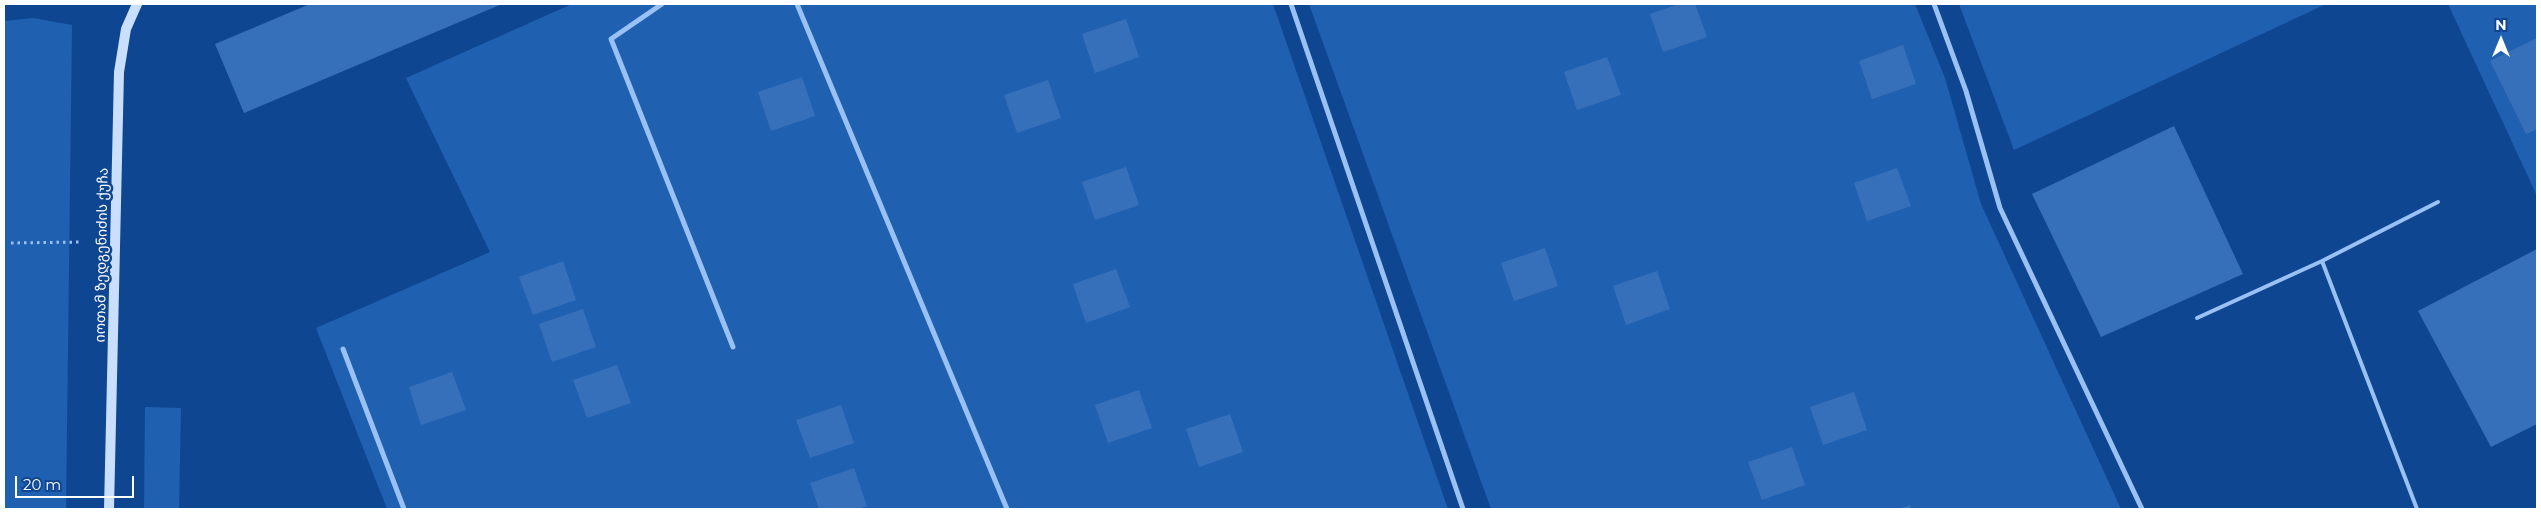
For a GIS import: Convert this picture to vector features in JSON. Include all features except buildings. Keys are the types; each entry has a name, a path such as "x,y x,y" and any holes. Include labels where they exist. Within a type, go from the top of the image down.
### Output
{"main road":[{"name":"იოთამ ზედგენიძის ქუჩა","path":"109,509 119,72 126,29 137,4"}],"street":[{"path":"662,4 611,40 733,347"},
{"path":"797,4 1007,509"},
{"path":"1291,4 1463,509"},
{"path":"1934,4 1966,91 2000,208 2142,509"},
{"path":"343,349 404,509"}],"lane":[{"path":"2197,318 2322,261 2438,202"},
{"path":"2322,261 2417,509"}],"path":[{"path":"11,243 82,242"}],"shaded area":[{"path":"572,4 1273,4 1448,509 387,509 316,328 490,252 406,78"},
{"path":"1309,4 1915,4 1945,78 1981,204 2121,509 1491,509"},
{"path":"1959,4 2326,4 2014,150"},
{"path":"2448,4 2537,4 2537,196"},
{"path":"33,18 72,25 66,509 4,509 4,21"},
{"path":"145,407 181,408 179,509 144,509"}]}
